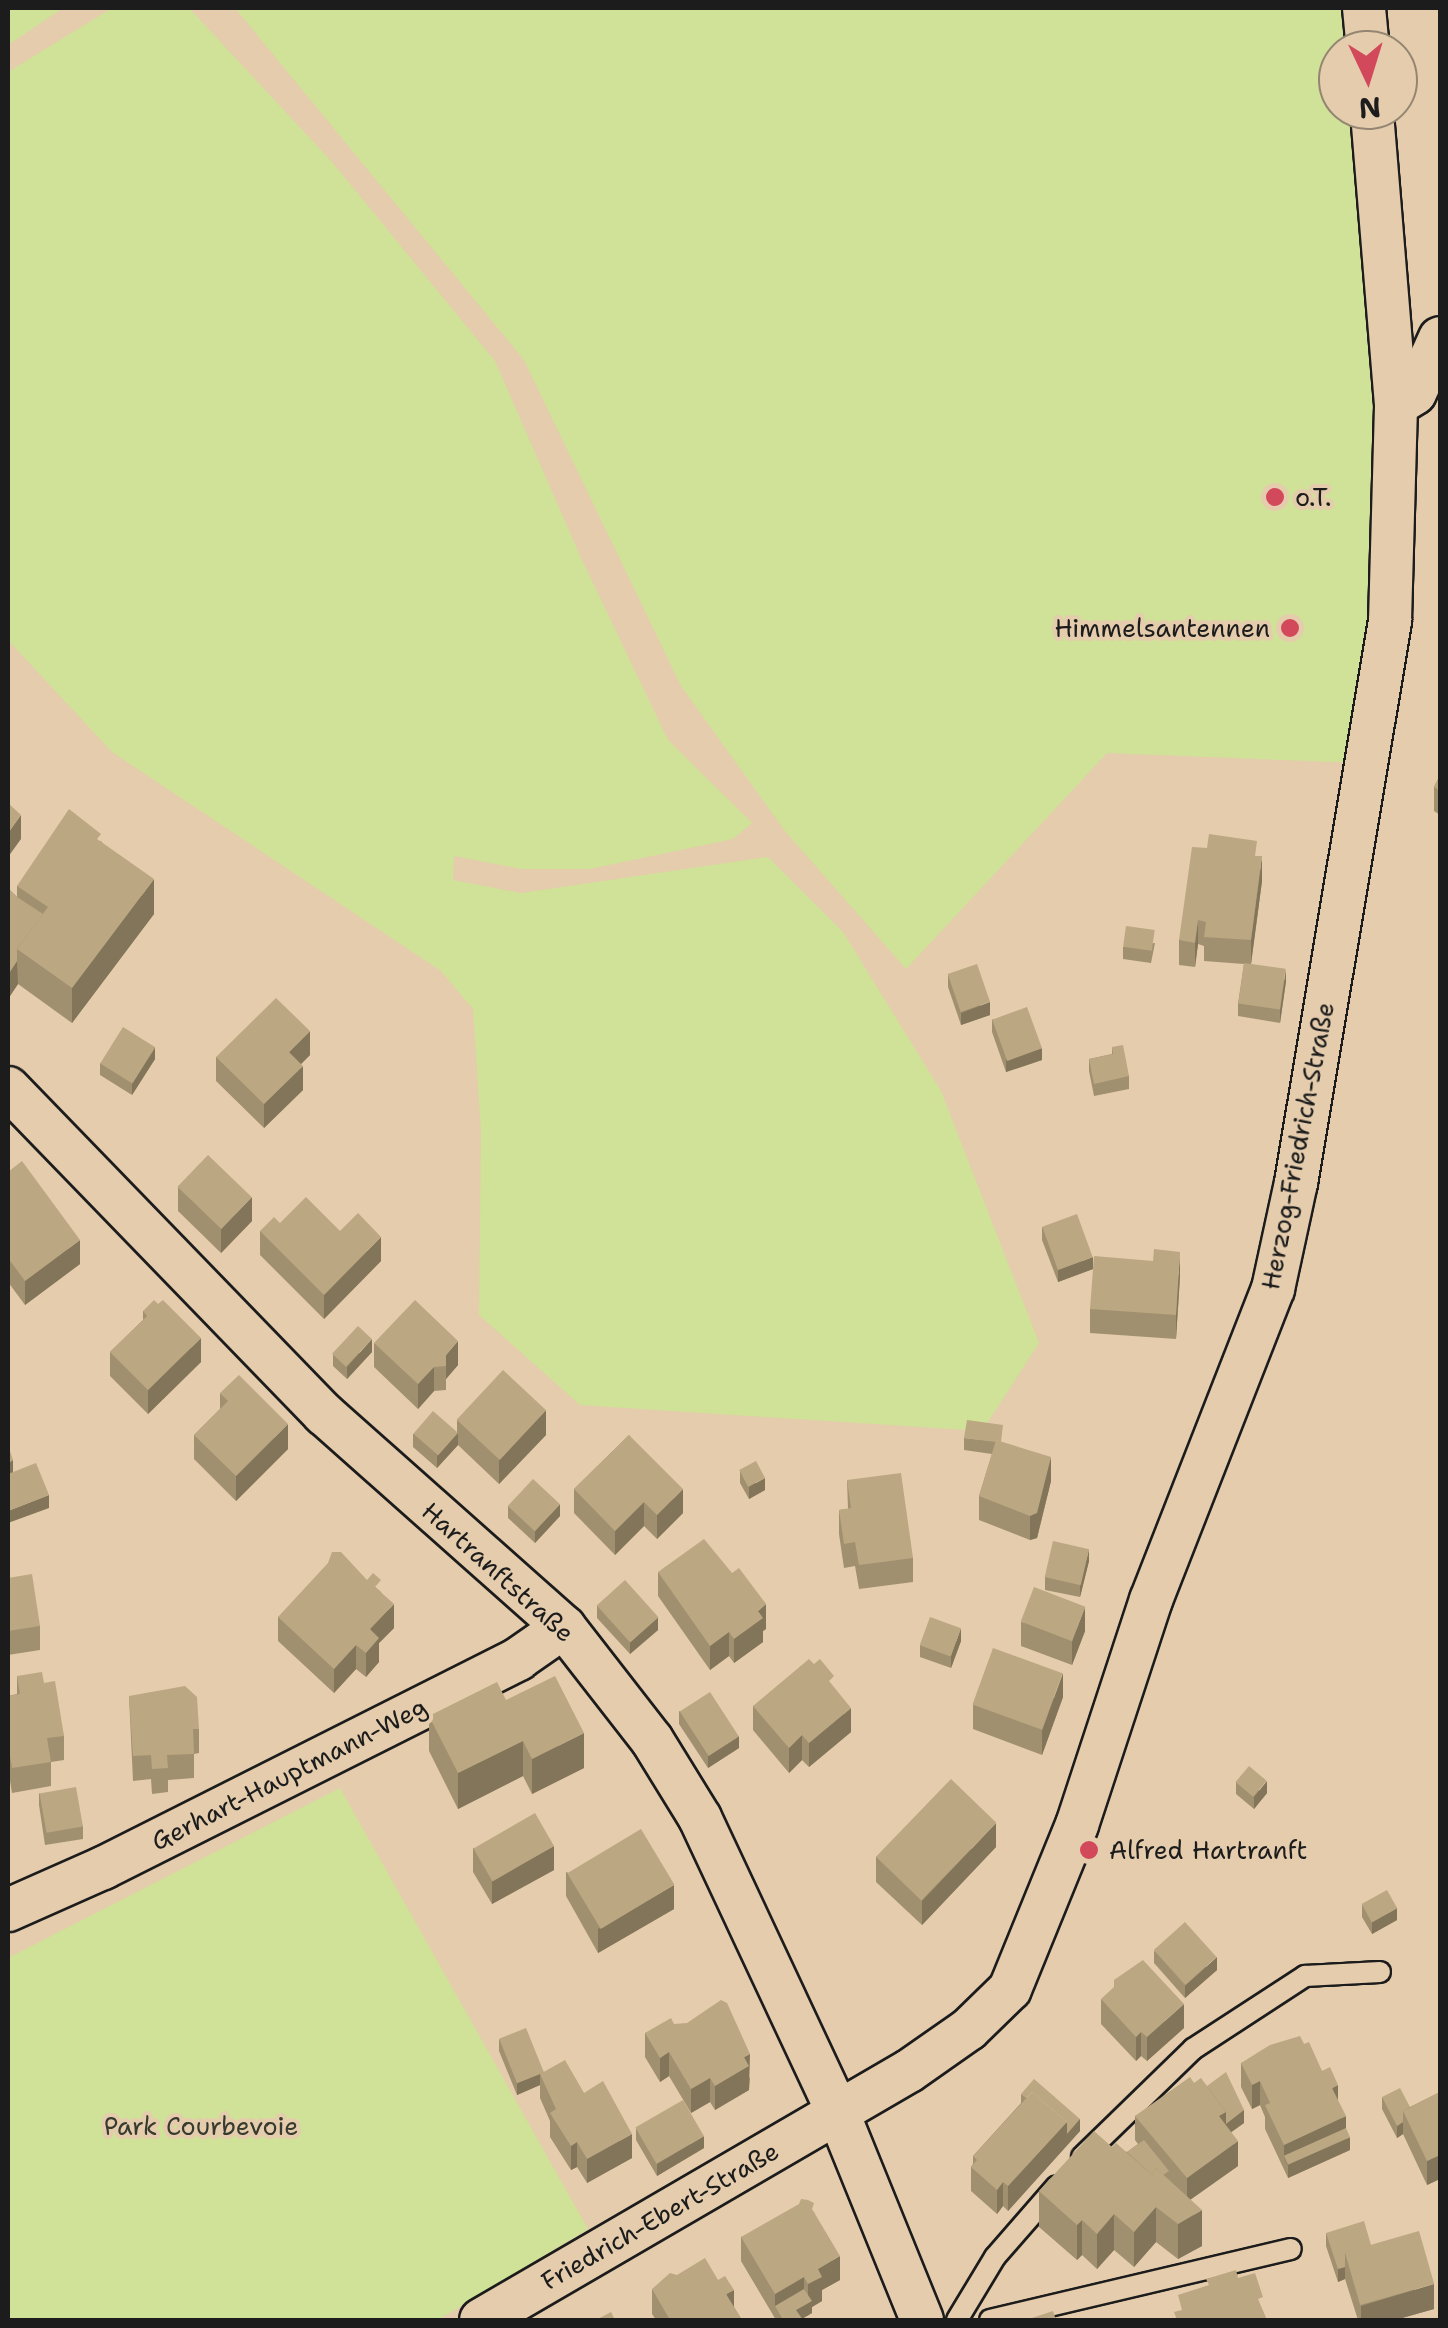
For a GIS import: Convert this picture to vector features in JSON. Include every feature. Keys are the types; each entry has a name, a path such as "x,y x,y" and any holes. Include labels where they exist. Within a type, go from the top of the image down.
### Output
{"street":[{"name":"Herzog-Friedrich-Straße","path":"838,2112 970,2029 1010,1989 1077,1825 1150,1600 1273,1289 1296,1183 1390,621 1396,404 1374,130"},
{"path":"1396,404 1415,393 1440,338"},
{"name":"Hartranftstraße","path":"8,1088 324,1414 564,1626 652,1740 700,1818 838,2112 922,2320"},
{"name":"Gerhart-Hauptmann-Weg","path":"8,1910 102,1868 518,1660 564,1626"},
{"name":"Friedrich-Ebert-Straße","path":"481,2320 838,2112"}],"lane":[{"path":"957,2320 995,2257 1088,2150 1193,2049 1305,1976 1380,1972"},
{"path":"990,2320 1291,2249"}],"green space":[{"path":"8,8 63,8 8,45"},
{"path":"112,8 189,8 332,162 495,361 581,558 668,740 752,823 733,839 590,869 521,869 454,856 453,880 521,893 768,857 843,932 941,1091 1039,1343 982,1431 580,1405 479,1315 481,1131 473,1009 441,971 112,752 8,640 8,72"},
{"path":"235,8 1351,8 1353,30 1318,30 1318,130 1359,130 1381,451 1358,763 1107,753 906,969 785,831 681,686 524,360"},
{"name":"Park Courbevoie","path":"340,1788 588,2229 438,2320 8,2320 8,1958"}],"building":[{"path":"8,803 21,815 8,833"},
{"path":"69,809 101,834 97,839 154,879 72,988 17,949 48,907 17,886"},
{"path":"1209,834 1257,841 1255,856 1262,856 1251,940 1204,937 1206,922 1198,920 1195,943 1179,940 1192,847 1207,848"},
{"path":"8,888 43,914 17,949 17,961 8,975"},
{"path":"1126,926 1155,930 1152,951 1123,947"},
{"path":"1244,963 1286,969 1280,1009 1238,1004"},
{"path":"977,964 990,1002 961,1012 948,974"},
{"path":"276,998 310,1031 289,1052 303,1066 264,1104 216,1057"},
{"path":"1027,1007 1042,1048 1007,1061 992,1020"},
{"path":"123,1027 155,1047 132,1084 100,1063"},
{"path":"1123,1045 1129,1076 1094,1084 1089,1059 1113,1054 1112,1047"},
{"path":"208,1155 252,1197 221,1229 177,1187"},
{"path":"22,1161 80,1240 25,1281 8,1258 8,1172"},
{"path":"306,1197 340,1231 358,1213 381,1237 324,1295 260,1231 274,1217 280,1223"},
{"path":"1077,1214 1093,1257 1058,1270 1042,1227"},
{"path":"1154,1249 1180,1252 1176,1315 1090,1309 1094,1256 1153,1261"},
{"path":"154,1300 158,1304 163,1300 201,1338 148,1390 110,1352 147,1316 143,1311"},
{"path":"415,1300 458,1341 446,1355 446,1366 434,1367 418,1384 374,1343"},
{"path":"358,1326 372,1339 346,1367 332,1354"},
{"path":"503,1370 546,1410 500,1460 457,1420"},
{"path":"239,1375 288,1424 236,1476 194,1435 228,1401 220,1393"},
{"path":"433,1411 458,1433 438,1455 413,1434"},
{"path":"967,1420 1003,1425 1001,1442 964,1438"},
{"path":"629,1435 683,1489 657,1515 644,1502 615,1531 574,1489"},
{"path":"996,1440 1051,1457 1037,1513 1030,1516 979,1496"},
{"path":"756,1461 765,1478 748,1487 739,1470"},
{"path":"36,1463 49,1495 8,1511 8,1474"},
{"path":"901,1473 913,1558 859,1565 855,1542 844,1544 839,1510 851,1508 847,1480"},
{"path":"533,1479 560,1504 535,1531 508,1506"},
{"path":"704,1539 732,1573 739,1568 766,1604 758,1611 763,1618 734,1639 729,1632 710,1646 658,1572"},
{"path":"1053,1541 1089,1549 1081,1585 1045,1577"},
{"path":"332,1552 341,1552 367,1580 373,1573 381,1580 375,1587 394,1604 370,1629 379,1638 366,1653 356,1645 334,1669 278,1617 328,1563"},
{"path":"32,1574 40,1626 8,1631 8,1578"},
{"path":"625,1580 658,1617 630,1643 597,1605"},
{"path":"1034,1587 1085,1607 1072,1641 1021,1622"},
{"path":"930,1617 961,1628 951,1656 920,1645"},
{"path":"993,1648 1063,1673 1042,1730 972,1704"},
{"path":"809,1659 814,1664 820,1659 834,1676 829,1681 851,1708 809,1743 802,1735 789,1748 753,1706"},
{"path":"42,1672 44,1683 55,1681 64,1736 47,1738 51,1762 12,1768 8,1696 20,1694 17,1676"},
{"path":"555,1676 584,1733 532,1759 523,1741 458,1773 429,1716 497,1682 506,1700"},
{"path":"185,1686 197,1697 199,1729 193,1729 194,1754 167,1755 168,1768 152,1769 151,1755 133,1756 129,1696"},
{"path":"710,1692 739,1736 709,1756 680,1712"},
{"path":"1249,1766 1267,1781 1253,1797 1236,1782"},
{"path":"951,1779 996,1823 921,1900 876,1857"},
{"path":"76,1787 83,1826 47,1833 40,1793"},
{"path":"535,1813 554,1846 493,1881 474,1848"},
{"path":"641,1829 674,1885 601,1929 567,1873"},
{"path":"1387,1890 1397,1908 1372,1922 1362,1904"},
{"path":"1185,1922 1216,1957 1185,1985 1154,1950"},
{"path":"1143,1960 1184,2004 1147,2037 1141,2032 1136,2037 1101,1999 1114,1987 1114,1980"},
{"path":"721,2000 727,2003 750,2054 744,2057 749,2066 715,2086 710,2078 691,2089 669,2052 660,2058 645,2033 671,2018 674,2024 687,2023"},
{"path":"526,2028 544,2073 517,2083 499,2039"},
{"path":"1300,2036 1304,2044 1309,2042 1322,2071 1330,2067 1338,2085 1332,2088 1346,2116 1284,2145 1265,2105 1270,2103 1260,2081 1252,2085 1241,2063 1270,2045"},
{"path":"565,2060 584,2093 603,2081 632,2134 587,2159 577,2142 571,2146 550,2113 556,2109 540,2074"},
{"path":"1226,2072 1244,2110 1226,2124 1226,2112 1207,2086"},
{"path":"1190,2077 1194,2083 1201,2078 1226,2112 1219,2116 1238,2141 1187,2178 1135,2116"},
{"path":"1034,2079 1080,2119 1067,2134 1067,2122 1032,2092 1026,2098 1021,2094"},
{"path":"1400,2088 1410,2107 1403,2111 1403,2122 1397,2126 1382,2097"},
{"path":"1032,2092 1067,2122 1008,2186 1003,2182 997,2190 971,2167 977,2160 973,2156"},
{"path":"1440,2092 1440,2155 1427,2161 1403,2111"},
{"path":"683,2100 704,2136 656,2164 635,2128"},
{"path":"1346,2128 1350,2137 1288,2165 1284,2156"},
{"path":"1094,2131 1112,2147 1116,2143 1152,2175 1156,2168 1202,2210 1178,2224 1156,2207 1134,2232 1114,2214 1097,2234 1082,2220 1077,2225 1039,2191"},
{"path":"1144,2140 1169,2171 1163,2175 1156,2168 1152,2175 1127,2152"},
{"path":"801,2199 814,2203 812,2209 840,2256 818,2269 822,2277 808,2284 804,2277 775,2294 741,2237 799,2204"},
{"path":"1364,2221 1371,2245 1345,2253 1345,2267 1338,2269 1326,2233"},
{"path":"1419,2231 1434,2284 1360,2305 1345,2252"},
{"path":"705,2258 718,2280 725,2276 734,2290 726,2294 742,2320 670,2320 652,2289 670,2273 677,2275"},
{"path":"1236,2270 1238,2278 1255,2273 1263,2297 1258,2299 1267,2320 1177,2320 1174,2312 1182,2310 1178,2295 1209,2285 1206,2279"},
{"path":"804,2289 812,2301 796,2310 803,2320 778,2320 782,2318 775,2306"},
{"path":"1053,2311 1056,2320 1026,2320"},
{"path":"611,2312 615,2320 596,2320"}],"place":[{"name":"o.T.","path":"1275,497"},
{"name":"Himmelsantennen","path":"1290,628"},
{"name":"Alfred Hartranft","path":"1089,1850"}]}
